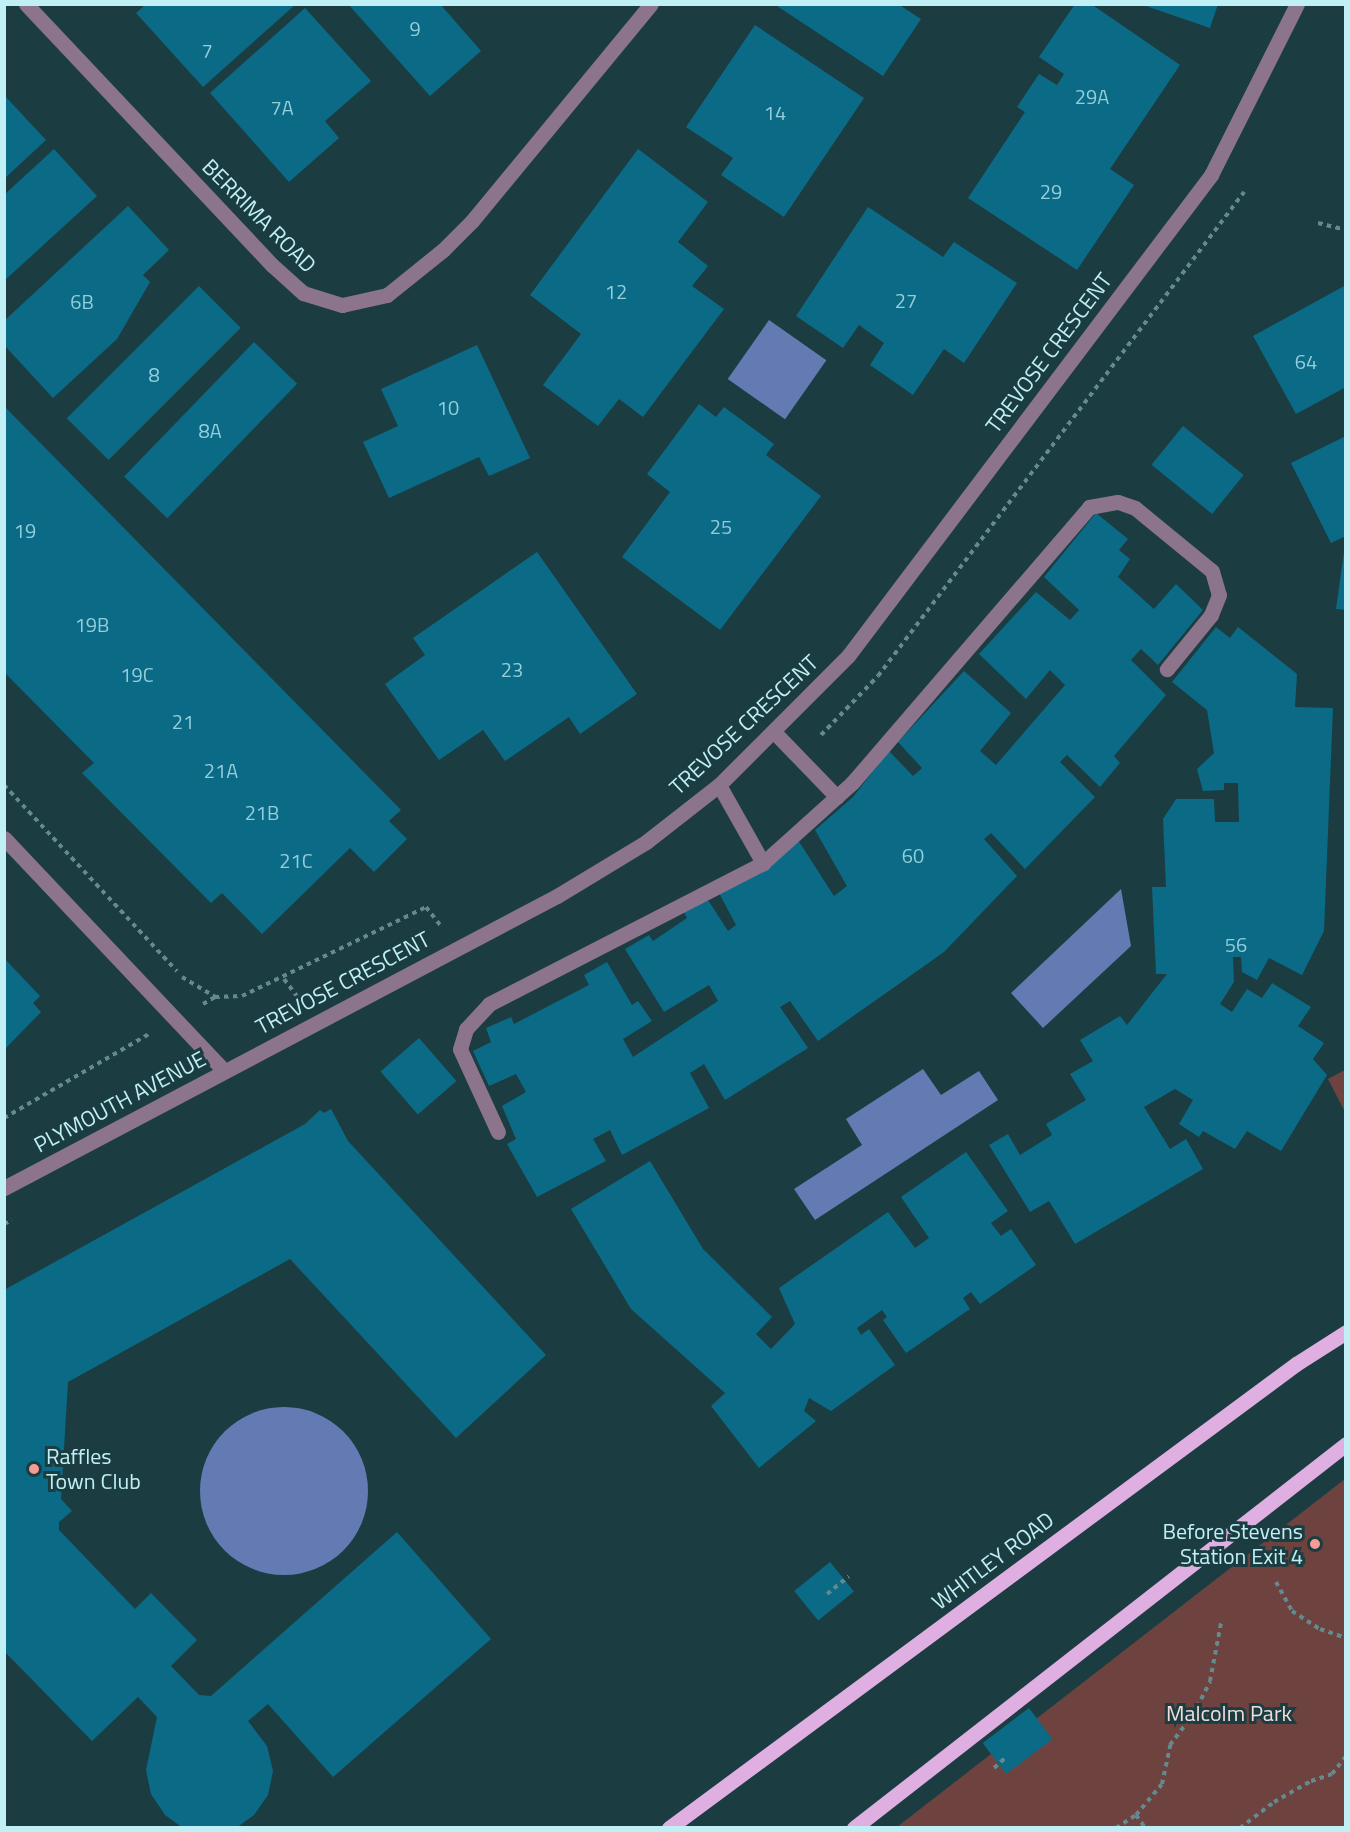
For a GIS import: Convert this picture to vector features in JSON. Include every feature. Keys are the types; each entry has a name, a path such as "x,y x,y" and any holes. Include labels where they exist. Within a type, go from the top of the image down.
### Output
{"main road":[{"name":"WHITLEY ROAD","path":"669,1827 1296,1364 1346,1332"},
{"path":"854,1827 1346,1444"}],"street":[{"name":"BERRIMA ROAD","path":"26,4 272,265 303,293 342,305 387,295 443,250 472,221 651,4"},
{"name":"TREVOSE CRESCENT","path":"224,1071 557,896 646,842 719,785 775,733 848,656 1211,175 1297,4"},
{"path":"498,1132 460,1049 466,1029 489,1004 763,863 837,797 1089,507 1118,502 1135,508 1212,571 1219,596 1211,615 1167,669"},
{"path":"775,733 837,797"},
{"path":"719,785 763,863"},
{"path":"4,838 224,1071"},
{"name":"PLYMOUTH AVENUE","path":"4,1188 224,1071"}],"path":[{"path":"799,758 878,676 1244,192"},
{"path":"1318,223 1346,230"},
{"path":"4,784 183,978 215,997"},
{"path":"4,1118 215,997 242,996 269,985 426,907 459,947"},
{"path":"4,1224 15,1218"},
{"path":"827,1594 849,1576"},
{"path":"1276,1582 1292,1611 1320,1629 1346,1638"},
{"path":"1116,1827 1136,1815 1162,1784 1170,1744 1193,1715 1210,1681 1221,1623"},
{"path":"1240,1827 1283,1797 1332,1773 1346,1756"},
{"path":"994,1768 1005,1758"},
{"path":"1136,1815 1145,1827"}],"green space":[{"path":"1345,1070 1345,1112 1328,1079"},
{"name":"Malcolm Park","path":"1345,1479 1345,1827 897,1827"}],"water":[{"path":"769,320 826,360 785,419 728,379"},
{"path":"1121,889 1131,946 1043,1028 1011,993"},
{"path":"923,1069 941,1095 979,1071 998,1100 815,1220 794,1189 862,1145 846,1119"},
{"path":"284,1407 316,1414 331,1421 343,1432 354,1444 361,1459 368,1491 361,1523 354,1538 343,1550 331,1561 316,1568 284,1575 252,1568 237,1561 225,1550 214,1538 207,1523 200,1491 207,1459 214,1444 225,1432 237,1421 252,1414"}],"building":[{"path":"146,4 296,4 203,87 136,13"},
{"path":"348,4 440,4 481,51 430,96"},
{"path":"774,4 898,4 921,19 883,76"},
{"path":"1075,4 1091,4 1180,65 1110,169 1134,185 1077,270 968,198 1025,112 1017,107 1039,74 1057,85 1064,74 1039,57"},
{"path":"1140,4 1218,4 1210,28"},
{"path":"305,8 371,81 325,121 339,138 289,182 210,93"},
{"path":"755,25 864,98 784,217 721,175 733,158 686,127"},
{"path":"4,95 46,140 4,179"},
{"path":"54,149 97,196 4,281 4,195"},
{"path":"638,149 708,202 678,242 708,266 692,286 724,309 643,417 619,399 598,426 543,385 581,334 530,295"},
{"path":"128,206 169,250 143,275 150,282 117,339 53,398 4,345 4,321"},
{"path":"868,207 943,257 954,242 1017,283 964,363 944,349 913,395 870,365 884,343 859,325 843,348 796,316"},
{"path":"1346,285 1346,387 1296,414 1253,336"},
{"path":"199,286 241,328 108,460 67,418"},
{"path":"254,342 297,384 167,518 124,477"},
{"path":"477,345 530,458 489,476 479,457 389,498 363,442 398,426 381,389"},
{"path":"699,404 716,417 724,407 774,444 766,455 821,496 720,630 622,557 670,492 647,474"},
{"path":"4,406 401,810 389,821 407,839 374,872 350,848 262,934 222,893 211,903 82,773 94,763 4,672"},
{"path":"1183,426 1244,475 1212,514 1152,465"},
{"path":"1346,436 1346,536 1331,543 1291,463"},
{"path":"1096,513 1128,539 1119,550 1130,559 1118,577 1154,609 1176,584 1203,610 1158,665 1141,649 1131,660 1166,695 1114,756 1120,763 1100,787 1067,755 1060,762 1095,797 1025,869 991,833 984,839 1017,876 944,952 818,1041 790,1001 780,1007 808,1048 725,1100 704,1064 690,1073 709,1108 622,1155 610,1130 593,1139 606,1161 537,1197 507,1144 516,1139 502,1106 526,1092 516,1074 489,1086 473,1051 491,1042 486,1028 511,1017 514,1024 589,985 584,975 607,962 632,1005 638,1001 652,1021 623,1039 633,1057 718,1001 709,985 664,1012 625,949 649,935 653,941 687,918 683,910 706,897 728,931 736,925 718,891 798,840 834,896 847,886 815,830 853,797 889,751 913,776 922,768 898,742 964,671 1011,713 980,751 996,765 1065,685 1050,670 1026,699 979,654 1036,592 1070,620 1079,610 1044,577"},
{"path":"537,552 637,694 580,734 569,717 505,761 483,730 439,760 385,684 425,655 413,638"},
{"path":"1344,552 1346,552 1346,610 1336,609"},
{"path":"1216,627 1230,638 1238,627 1297,674 1295,707 1333,708 1324,931 1302,975 1269,958 1257,980 1242,972 1241,957 1233,957 1234,982 1220,1004 1232,1012 1247,989 1262,998 1272,983 1311,1007 1298,1026 1324,1043 1313,1059 1327,1075 1281,1151 1247,1131 1235,1149 1203,1131 1199,1137 1179,1124 1193,1100 1175,1089 1144,1107 1170,1149 1186,1139 1203,1169 1075,1244 1049,1201 1030,1212 989,1145 1008,1134 1020,1155 1052,1135 1046,1124 1086,1100 1070,1074 1093,1061 1080,1040 1120,1016 1127,1025 1167,974 1156,974 1152,887 1166,887 1163,819 1176,799 1214,799 1215,822 1239,822 1238,783 1224,783 1224,790 1203,791 1197,769 1214,753 1207,710 1172,682"},
{"path":"4,958 40,996 33,1003 41,1012 4,1050"},
{"path":"419,1038 456,1081 418,1114 381,1071"},
{"name":"Raffles Town Club","path":"331,1109 348,1141 546,1355 456,1438 290,1259 68,1382 61,1499 72,1511 59,1522 59,1530 135,1609 151,1593 197,1640 171,1666 199,1695 211,1696 397,1532 491,1639 333,1777 268,1704 248,1721 267,1746 273,1771 268,1795 254,1815 236,1828 183,1828 165,1815 151,1794 146,1770 157,1717 138,1697 92,1741 4,1651 4,1290 305,1124 320,1110 324,1113"},
{"path":"966,1152 1008,1211 991,1223 1001,1236 1011,1229 1036,1265 980,1304 971,1292 963,1298 970,1309 906,1353 883,1320 887,1317 882,1310 857,1328 861,1335 869,1329 895,1365 831,1411 809,1398 804,1411 816,1421 759,1468 711,1406 725,1393 631,1309 571,1209 650,1161 703,1249 772,1317 756,1334 771,1349 795,1324 779,1288 888,1212 915,1248 929,1238 901,1197"},
{"path":"830,1562 854,1592 818,1620 794,1591"},
{"path":"1029,1708 1052,1739 1006,1774 983,1743"}],"place":[{"name":"Raffles Town Club","path":"34,1469"},
{"name":"Before Stevens Station Exit 4","path":"1315,1544"}]}
